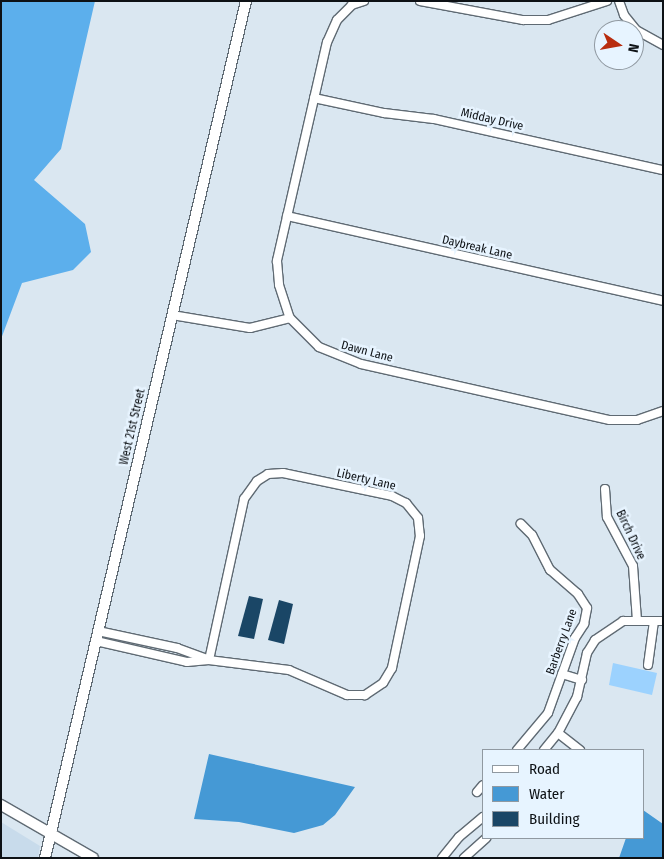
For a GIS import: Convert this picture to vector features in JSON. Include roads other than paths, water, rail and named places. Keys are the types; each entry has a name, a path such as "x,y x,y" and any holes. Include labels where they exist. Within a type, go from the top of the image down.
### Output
{"street":[{"name":"West 21st Street","path":"45,858 246,1"},
{"path":"351,3 364,1"},
{"path":"420,1 523,20 548,20 607,1"},
{"path":"619,1 624,14 636,30 662,44"},
{"name":"Dawn Lane","path":"351,3 337,20 327,42 276,271 290,318 320,347 361,364 610,420 637,420 663,411"},
{"name":"Midday Drive","path":"314,98 384,113 434,119 663,170"},
{"name":"Daybreak Lane","path":"287,216 663,301"},
{"path":"172,315 250,328 290,318"},
{"name":"Liberty Lane","path":"97,636 187,662 209,660 289,670 347,695 365,695 383,683 392,668 420,536 418,518 406,503 392,496 283,473 268,474 257,481 244,499 209,660"},
{"name":"Birch Drive","path":"605,489 607,517 633,566 637,620"},
{"name":"Barberry Lane","path":"518,749 548,713 575,638 584,624 587,608 578,594 550,570 532,535 521,524"},
{"path":"545,749 558,733 577,697 587,653 595,640 607,629 623,621 663,621"},
{"path":"648,665 654,621"},
{"path":"562,674 582,680"},
{"path":"558,733 579,749"},
{"path":"477,792 482,787"},
{"path":"1,805 93,858"},
{"path":"442,858 458,837 482,818"},
{"path":"464,858 485,839"}],"water":[{"path":"209,754 355,787 335,815 323,825 294,833 239,822 194,819"},
{"path":"644,811 663,824 663,858 619,858 626,839 644,839"}]}
